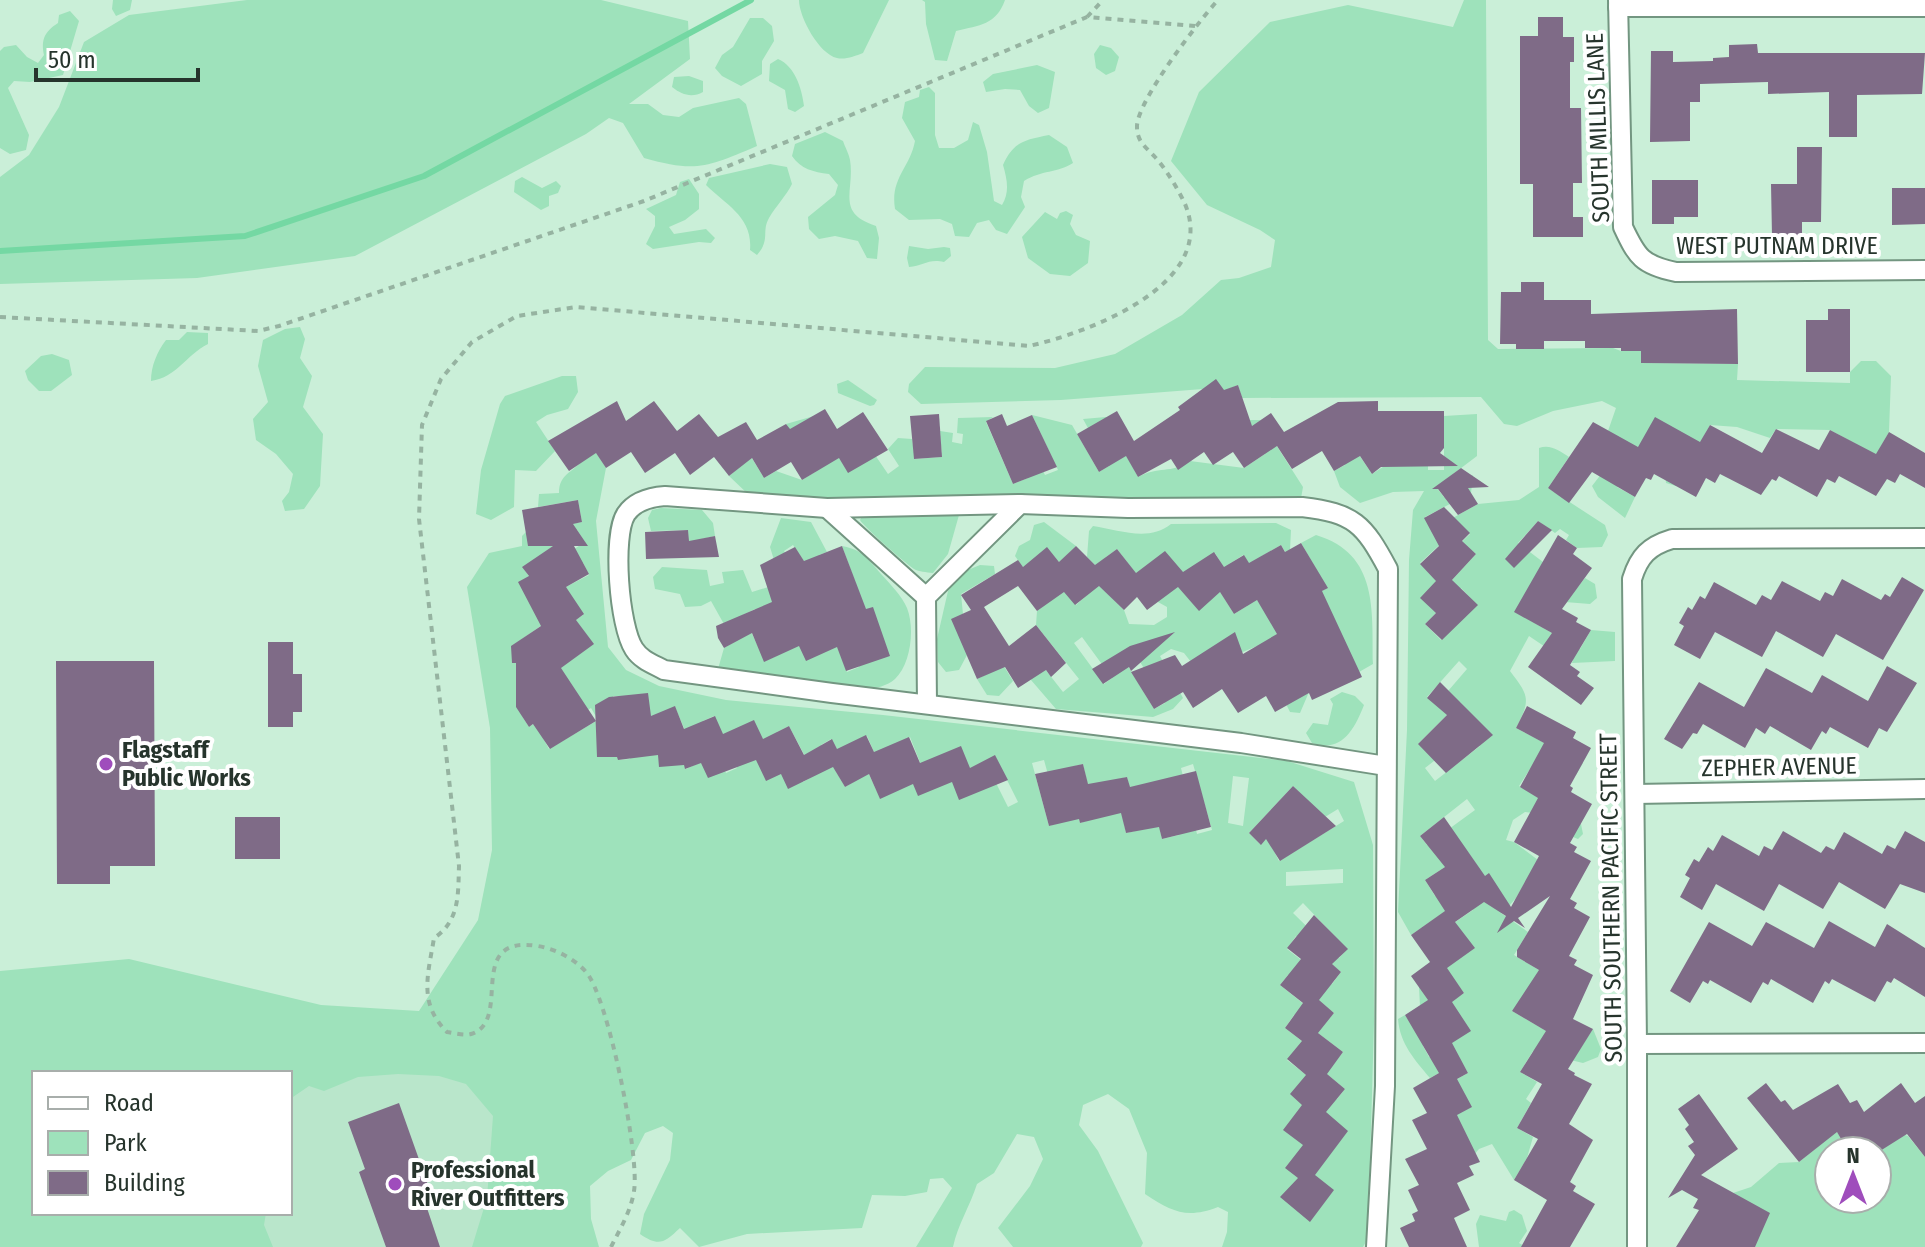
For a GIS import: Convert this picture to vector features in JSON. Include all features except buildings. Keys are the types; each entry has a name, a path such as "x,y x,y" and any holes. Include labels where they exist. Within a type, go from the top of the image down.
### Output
{"street":[{"path":"1618,4 1925,7"},
{"name":"SOUTH MILLIS LANE","path":"1618,4 1623,227 1635,252"},
{"name":"WEST PUTNAM DRIVE","path":"1635,252 1655,267 1676,272 1925,270"},
{"path":"1376,1247 1385,1086 1388,569 1372,539 1354,520 1329,510 1302,507 1128,508 1020,504 827,508 665,496 639,502 627,513 621,528 619,586 625,628 634,650 646,661 674,672 1241,743 1386,766"},
{"path":"927,704 926,597 1020,504"},
{"path":"827,508 926,597"},
{"name":"SOUTH SOUTHERN PACIFIC STREET","path":"1637,1247 1632,579 1637,563 1645,551 1657,543 1672,539 1925,538"},
{"name":"ZEPHER AVENUE","path":"1635,794 1925,789"},
{"path":"1637,1044 1925,1043"}],"path":[{"path":"0,317 258,331 279,326 644,201 1087,17 1103,0"},
{"path":"611,1247 629,1211 636,1171 610,1026 599,994 586,972 565,955 519,945 499,955 494,967 489,1011 482,1027 471,1034 447,1032 435,1020 429,1004 426,985 434,938 448,929 458,904 459,866 419,519 422,425 441,379 472,342 517,316 576,307 1029,346 1096,326 1132,307 1181,264 1191,232 1185,204 1156,158 1139,141 1136,125 1146,101 1195,26 1218,0"},
{"path":"1087,17 1195,26"}],"shaded area":[{"path":"292,1073 528,1073 517,1247 249,1247 252,1215 292,1215"}],"green space":[{"path":"113,0 132,0 130,10 116,16 112,9"},
{"path":"247,0 601,0 688,21 690,59 629,104 648,104 663,115 679,117 693,108 739,98 746,104 757,146 702,166 662,163 644,158 623,123 609,118 586,134 355,256 197,278 0,284 0,177 29,155 59,107 84,42 129,15"},
{"path":"799,0 889,0 863,53 837,58 823,50 817,42 806,25"},
{"path":"922,0 1005,0 992,19 956,31 947,61 935,60 926,24 925,2"},
{"path":"1464,0 1486,0 1488,340 1498,349 1613,348 1641,351 1641,363 1738,364 1737,380 1850,383 1850,372 1861,361 1876,361 1891,376 1889,432 1870,466 1851,454 1856,444 1830,430 1776,429 1770,438 1737,427 1710,425 1676,486 1666,483 1665,470 1617,487 1635,497 1625,518 1598,497 1592,486 1605,469 1608,431 1616,408 1602,401 1553,411 1517,426 1504,424 1481,397 1242,398 1238,385 1224,391 1203,389 1061,400 921,404 908,392 909,384 925,367 1055,368 1115,354 1182,315 1221,280 1239,278 1271,267 1275,240 1207,205 1171,161 1199,92 1270,22 1348,5 1453,27"},
{"path":"70,11 79,21 63,75 30,82 14,81 8,88 29,135 26,150 10,154 0,148 0,51 16,45 38,63 44,55 43,41 47,33 58,23 59,15"},
{"path":"750,18 763,18 772,26 774,41 762,61 762,74 741,86 722,76 715,68 722,55 733,47"},
{"path":"1100,45 1111,48 1119,57 1115,71 1106,75 1096,68 1094,54"},
{"path":"778,59 793,72 799,86 804,106 795,112 788,109 785,90 769,81 770,64"},
{"path":"1037,65 1055,72 1049,108 1038,113 1029,106 1020,90 986,92 983,82 993,74"},
{"path":"689,76 703,81 703,92 687,95 672,87 674,77"},
{"path":"929,87 935,93 935,135 939,148 954,148 968,140 973,122 979,125 987,152 994,201 1002,205 1007,190 1003,165 1016,146 1049,135 1067,147 1073,163 1024,181 1021,197 1025,207 1007,234 996,230 989,220 977,223 969,237 955,236 952,224 940,219 909,220 895,209 895,189 915,141 902,118 905,102 919,97 920,90"},
{"path":"825,132 843,141 850,160 851,208 863,221 876,226 879,238 877,259 867,258 858,241 835,236 819,239 809,229 808,217 835,195 838,185 829,174 808,169 792,156 795,144"},
{"path":"770,164 787,167 792,184 769,218 764,244 757,255 750,250 750,239 743,220 706,185 709,178"},
{"path":"522,177 542,188 556,181 561,186 558,193 549,196 549,206 541,210 514,192 515,181"},
{"path":"689,179 699,194 699,209 669,227 674,234 706,229 715,238 711,243 653,249 646,244 655,226 655,216 646,209 676,195 680,182"},
{"path":"1066,211 1073,215 1070,224 1076,235 1090,241 1088,263 1070,276 1050,274 1028,258 1022,237 1045,212 1057,219 1060,213"},
{"path":"909,246 950,248 951,256 944,262 934,261 909,267"},
{"path":"300,327 305,339 300,358 312,376 303,407 323,434 320,486 304,509 285,511 282,501 289,492 293,474 276,454 256,440 253,419 268,402 258,366 263,340 285,329"},
{"path":"187,332 208,333 208,344 168,375 151,381 155,359 166,340 179,340"},
{"path":"52,354 69,360 72,375 51,391 39,391 28,380 25,371 41,356"},
{"path":"562,376 576,376 578,392 568,409 536,422 555,451 536,471 515,470 514,507 491,520 476,514 481,470 500,404 505,396"},
{"path":"848,380 877,400 874,405 838,393 837,384"},
{"path":"1477,414 1477,456 1436,487 1444,497 1473,475 1471,493 1425,517 1431,530 1478,504 1519,500 1539,487 1539,448 1547,447 1569,457 1548,488 1605,525 1608,535 1602,547 1577,548 1566,540 1569,535 1560,529 1555,533 1538,521 1518,543 1577,588 1585,578 1595,584 1597,598 1590,604 1565,602 1515,612 1580,649 1591,630 1615,632 1615,661 1572,663 1573,660 1566,655 1563,659 1529,636 1510,671 1526,698 1516,728 1583,763 1576,775 1532,766 1519,786 1581,824 1583,834 1578,839 1533,813 1525,812 1513,820 1506,840 1514,842 1538,860 1516,898 1501,913 1528,932 1514,955 1552,978 1512,1011 1579,1050 1593,1029 1601,1049 1598,1057 1583,1063 1533,1051 1520,1072 1537,1082 1526,1099 1531,1103 1517,1128 1533,1137 1527,1158 1514,1180 1492,1144 1479,1149 1468,1162 1441,1088 1468,1073 1461,1061 1430,1078 1405,1044 1399,1028 1398,1019 1405,1015 1413,1027 1464,993 1456,982 1420,1006 1419,987 1448,927 1473,910 1465,898 1411,935 1398,912 1407,730 1409,560 1413,510 1424,491 1393,492 1360,503 1340,487 1334,471 1345,465 1341,458 1357,452 1372,474 1428,438 1428,470 1444,470 1444,416","holes":["1461,525 1470,534 1429,573 1420,563","1468,547 1476,554 1429,605","1461,588 1477,605 1441,640 1425,624","1459,661 1467,669 1436,705 1427,697","1460,702 1468,711 1418,744","1470,733 1480,746 1435,781 1425,768","1467,799 1475,810 1427,845 1420,836","1468,852 1479,868 1435,896 1425,880","1463,1020 1430,1057 1423,1046"]},
{"path":"1032,415 1072,425 1099,472 1109,466 1083,419 1106,417 1138,477 1190,461 1244,468 1265,454 1244,420 1260,420 1303,487 1300,504 1027,495 815,499 749,495 729,476 741,466 742,442 764,478 776,471 802,480 815,472 786,424 814,416 848,472 858,430 888,474 899,466 888,449 898,438 912,439 915,459 942,457 940,431 953,433 952,442 962,444 963,434 957,433 958,418 993,417 986,422 1013,484 1028,478 1027,438 1045,475 1058,470"},
{"path":"592,446 606,468 596,521 608,647 626,670 659,686 726,700 1287,761 1354,782 1373,845 1374,1022 1368,1238 1363,1247 1222,1247 1228,1212 1218,1207 1197,1213 1180,1212 1145,1194 1147,1153 1129,1109 1108,1094 1083,1105 1079,1125 1098,1151 1143,1243 1141,1247 1013,1247 998,1228 1030,1186 1043,1159 1034,1137 1017,1134 994,1173 977,1184 953,1247 916,1247 952,1188 943,1178 930,1179 927,1192 905,1196 872,1195 862,1228 747,1234 699,1247 680,1228 661,1242 652,1241 640,1234 644,1214 670,1160 673,1133 663,1126 645,1133 631,1160 608,1171 590,1186 591,1219 599,1247 472,1247 487,1198 493,1116 466,1084 439,1076 398,1074 358,1077 324,1091 309,1086 292,1098 292,1071 32,1071 32,1215 266,1215 264,1225 273,1247 0,1247 0,971 129,959 321,1005 419,1011 478,920 492,850 490,728 467,587 489,553 522,546 522,536 526,532 582,522 578,500 538,507 539,494 559,493 563,479","holes":["577,530 585,542 530,578 523,567","583,563 589,575 531,605","575,602 583,615 530,651 522,639","570,682 577,693 529,727 522,716","613,696 624,696 630,759 618,760","675,707 699,763 686,769 662,713","591,708 598,720 549,749 543,738","714,716 737,768 726,773 703,721","789,726 815,775 803,782 777,732","867,736 892,793 880,798 854,742","910,737 931,790 897,743","831,739 855,781 845,787 821,745","995,756 1018,802 1008,807 985,761","1044,760 1061,822 1049,826 1032,763","1083,764 1095,818 1080,823 1068,768","1193,764 1212,830 1197,834 1181,768","1233,776 1249,778 1243,826 1228,823","1127,777 1139,830 1126,833 1115,780","1150,783 1179,835 1162,839","1293,786 1305,798 1260,844 1249,833","1338,809 1344,821 1279,861 1273,849","1343,869 1343,883 1286,886 1286,872","1303,903 1347,949 1339,958 1293,913","1296,936 1341,972 1332,984 1287,949","1288,975 1334,1013 1326,1022 1280,985","1294,1015 1343,1052 1333,1065 1285,1028","1296,1049 1345,1089 1337,1099 1287,1060"]},
{"path":"652,510 702,510 713,523 715,536 702,539 689,550 688,530 651,531 648,518"},
{"path":"952,510 959,515 948,554 933,573 914,569 860,520 863,514"},
{"path":"781,518 811,522 827,552 819,555 856,584 842,546 860,552 868,559 899,595 909,616 911,635 908,655 895,679 866,690 718,669 724,648 734,642 711,601 701,606 685,607 680,594 655,589 653,577 662,567 707,570 710,586 724,583 722,572 743,570 752,592 781,583 770,547","holes":["793,545 820,585 809,592 784,551","837,605 859,667 847,672 824,610","755,609 776,656 765,661 743,615"]},
{"path":"1044,522 1076,546 1068,554 1124,610 1129,624 1154,625 1167,617 1167,607 1158,602 1117,549 1106,557 1100,570 1087,557 1089,531 1093,526 1144,534 1171,524 1276,523 1291,530 1290,550 1317,594 1327,588 1301,543 1316,535 1336,544 1351,556 1361,570 1371,605 1373,664 1309,692 1300,713 1290,712 1257,646 1198,671 1184,653 1171,649 1160,656 1183,698 1173,709 1153,717 1056,709 1031,680 1034,655 1063,692 1079,679 1036,625 1037,611 1048,602 1015,556 1019,546 1030,540 1034,525","holes":["1281,545 1309,590 1262,556","1047,548 1087,595 1076,605 1036,557","1215,553 1247,606 1234,614 1201,561","1243,555 1275,603 1264,610 1231,563","1082,637 1112,678 1104,684 1074,643","1131,647 1165,703 1154,709 1120,653"]},
{"path":"980,565 994,566 995,574 961,594 967,655 959,670 946,672 938,662 937,639 948,591 963,572"},
{"path":"984,634 1013,681 999,696 987,695 977,679 987,674"},
{"path":"1342,692 1355,696 1364,705 1356,723 1339,742 1331,745 1312,743 1306,733 1313,723 1328,725 1333,704 1330,699"},
{"path":"1831,1121 1839,1135 1825,1135"},
{"path":"1879,1127 1908,1136 1925,1157 1925,1247 1721,1247 1733,1193 1751,1187 1779,1163 1799,1162 1813,1151 1813,1215 1893,1215 1893,1135 1880,1135"},
{"path":"1514,1210 1522,1215 1527,1231 1519,1243 1526,1247 1479,1247 1476,1224 1480,1215 1506,1221 1509,1212"}],"waterway":[{"path":"0,251 245,236 424,176 751,0"}],"place":[{"name":"Flagstaff Public Works","path":"106,764"},
{"name":"Professional River Outfitters","path":"395,1184"}]}
